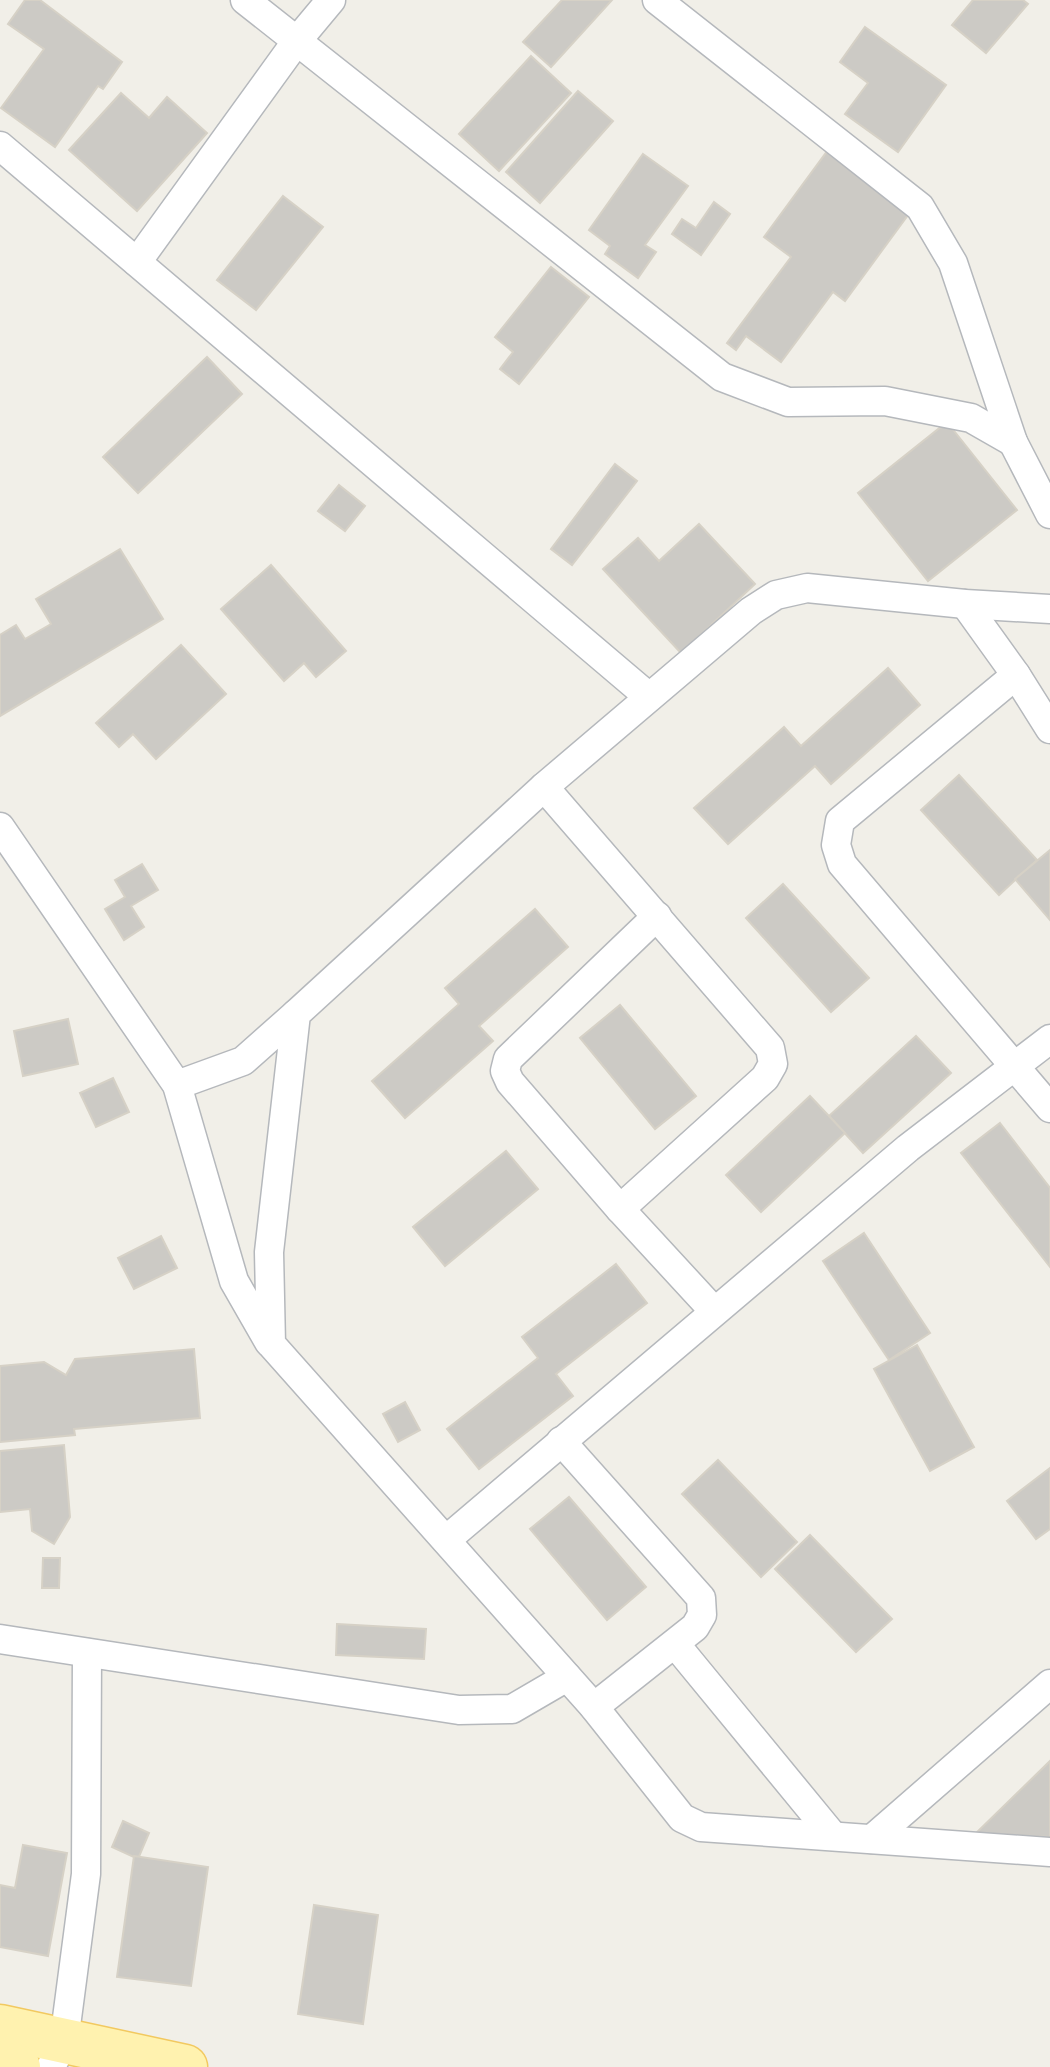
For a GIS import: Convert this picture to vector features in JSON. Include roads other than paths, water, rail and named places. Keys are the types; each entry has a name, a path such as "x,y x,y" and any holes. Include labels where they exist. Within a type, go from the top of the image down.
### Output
{"main road":[{"path":"0,2027 57,2054 185,2067"},
{"path":"0,2063 18,2067"}],"street":[{"path":"245,0 722,377 788,402 885,401 971,418 1013,442"},
{"path":"137,262 296,42 331,0"},
{"path":"657,0 920,207 953,263 1013,442 1050,514"},
{"path":"0,146 649,697"},
{"path":"177,1085 243,1061 544,787 751,611 776,595 807,588 1050,609"},
{"path":"965,604 1050,729"},
{"path":"1016,675 840,821 836,845 842,864 1050,1108"},
{"path":"544,787 770,1048 773,1064 765,1078 620,1209"},
{"path":"0,827 177,1085 234,1281 271,1344 594,1707 682,1818 701,1827 1050,1852"},
{"path":"657,916 508,1059 505,1071 510,1082 620,1209 714,1311"},
{"path":"271,1344 269,1252 296,1014"},
{"path":"446,1540 908,1148 1050,1039"},
{"path":"561,1441 701,1598 702,1615 695,1627 594,1707"},
{"path":"0,1639 459,1710 512,1709 567,1677"},
{"path":"676,1645 833,1836"},
{"path":"57,2054 86,1874 87,1653"},
{"path":"872,1839 1050,1684"}]}
